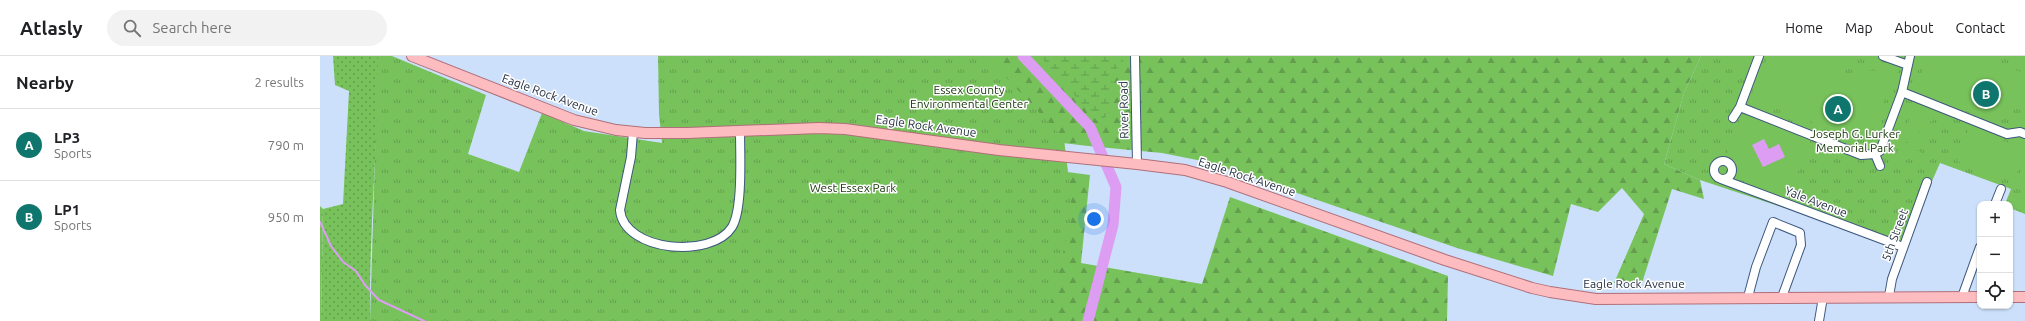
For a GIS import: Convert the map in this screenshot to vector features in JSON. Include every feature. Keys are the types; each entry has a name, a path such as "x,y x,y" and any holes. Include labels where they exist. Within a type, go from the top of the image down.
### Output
{"main road":[{"name":"Eagle Rock Avenue","path":"412,56 574,120 605,128 633,132 687,133 845,129 1000,150 1141,164 1185,170 1227,182 1445,260 1550,292 1596,299 1889,296 1977,297"},
{"path":"2013,297 2025,297"}],"street":[{"name":"River Road","path":"1135,56 1141,164"},
{"path":"1733,118 1740,107 1759,56"},
{"path":"1883,56 1908,65"},
{"path":"1740,107 1861,155 1875,154 1880,150 1902,92 1910,56"},
{"path":"1902,92 2007,134 2020,132 2025,134"},
{"path":"633,132 631,157 620,210 621,217 632,231 647,241 681,248 713,241 725,234 735,222 738,200 740,131"},
{"path":"1875,154 1880,166"},
{"name":"Yale Avenue","path":"1721,179 1902,248"},
{"name":"5th Street","path":"1889,296 1889,288 1902,248 1927,182"},
{"path":"1996,201 2001,189"},
{"path":"1748,297 1756,267 1773,222 1800,233 1802,238 1801,245 1782,297"},
{"path":"1962,297 1977,255"},
{"path":"1819,321 1823,297"}],"green space":[{"path":"333,56 380,56 372,222 370,321 321,321 323,209 343,204 349,91 335,85"},
{"name":"West Essex Park","path":"378,56 392,56 486,95 468,154 519,172 542,113 584,131 662,143 659,114 658,56 986,56 1064,139 1073,213 1046,321 370,321"},
{"name":"Essex County Environmental Center","path":"912,56 1701,56 1684,93 1664,164 1700,180 1704,199 1672,189 1642,283 1614,283 1644,214 1622,188 1598,212 1571,204 1553,276 1457,248 1207,162 1162,153 1088,146 895,123"},
{"path":"1040,56 1124,56 1124,60 1114,72 1109,112 1100,124"},
{"name":"Joseph G. Lurker Memorial Park","path":"1701,56 2025,56 2025,214 2013,209 2013,201 2006,201 2011,189 1940,163 1903,247 1700,180 1664,164 1684,93"},
{"path":"1725,56 1751,56 1747,66 1724,58"},
{"path":"1768,56 1840,56 1852,61 1838,75 1843,77 1868,71 1899,69 1866,141 1791,115 1791,113 1769,103 1755,103 1757,98 1751,96"},
{"path":"1928,56 1972,56 1986,61 1979,72 1990,68 1992,64 2025,73 2025,85 2018,100 2014,99 2003,120 1978,110 1976,115 1939,100 1940,95 1914,93"},
{"path":"1915,105 1936,113 1932,122 1911,114"},
{"path":"1745,113 1811,139 1788,198 1739,179 1733,162 1726,156 1741,116"},
{"path":"1910,118 1931,126 1927,135 1906,128"},
{"path":"1969,128 2025,149 2014,182 1957,161"},
{"path":"1905,131 1926,139 1922,148 1902,140"},
{"path":"831,141 1090,175 1081,263 1202,284 1230,197 1448,276 1447,321 827,321"},
{"path":"1900,144 1921,152 1917,161 1897,153"},
{"path":"320,206 323,209 321,321 320,321"}],"shaded area":[{"path":"1764,139 1769,149 1779,144 1785,157 1763,167 1752,145"}],"waterway":[{"path":"1023,56 1090,127 1116,187 1113,225 1088,321"},
{"path":"320,222 331,246 343,262 356,271 365,285 379,300 424,321"}],"place":[{"name":"LP1","path":"1986,94"},
{"name":"LP3","path":"1838,109"}]}
